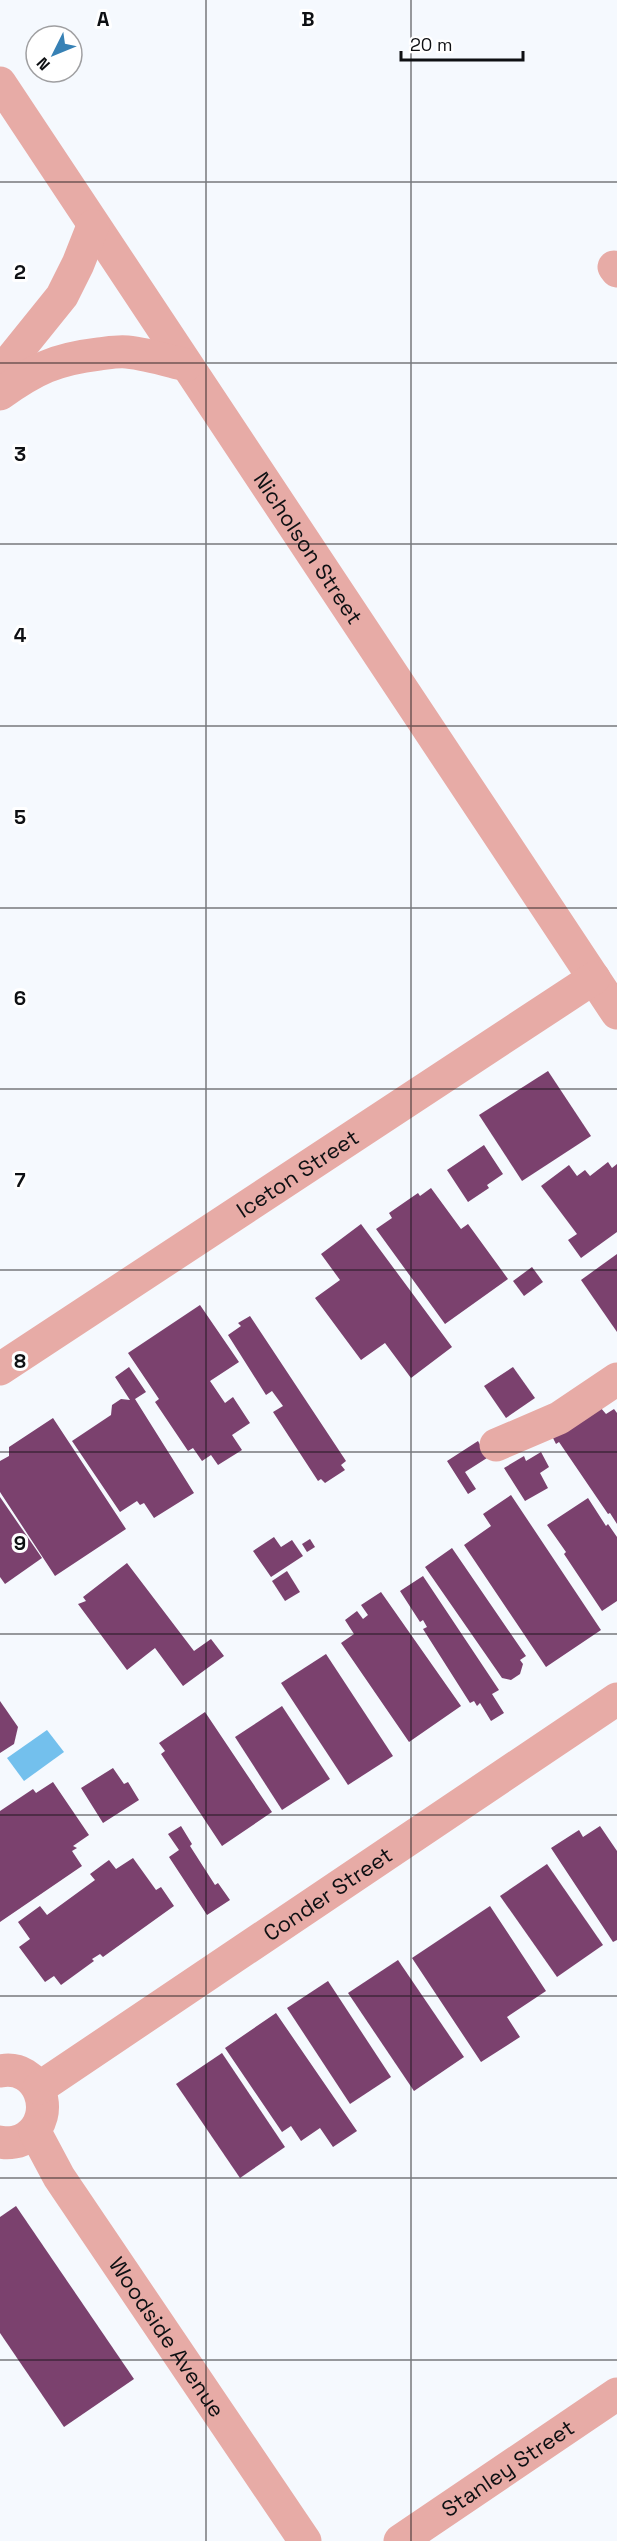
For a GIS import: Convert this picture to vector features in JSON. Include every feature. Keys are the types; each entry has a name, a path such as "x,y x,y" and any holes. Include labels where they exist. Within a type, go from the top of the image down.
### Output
{"street":[{"name":"Nicholson Street","path":"0,83 617,1013"},
{"path":"0,373 62,296 93,226"},
{"path":"0,394 23,377 54,362 78,357 123,351 186,365"},
{"name":"Iceton Street","path":"0,1369 594,978"},
{"path":"496,1445 559,1418 617,1379"},
{"name":"Conder Street","path":"39,2088 617,1698"},
{"path":"0,2072 18,2072 30,2078 39,2088 44,2105 43,2115 35,2132 21,2141 0,2142"},
{"name":"Woodside Avenue","path":"35,2132 58,2177 305,2541"},
{"name":"Stanley Street","path":"400,2541 617,2394"}],"water":[{"path":"47,1730 64,1752 24,1781 7,1758"}],"building":[{"path":"548,1071 591,1136 522,1181 479,1115"},
{"path":"484,1145 503,1174 487,1185 489,1188 468,1202 447,1170"},
{"path":"608,1162 612,1168 617,1164 617,1232 581,1258 568,1240 577,1234 541,1186 569,1165 577,1176 585,1170 590,1176"},
{"path":"431,1188 461,1229 468,1224 508,1279 445,1324 376,1229 392,1218 389,1213 418,1193 420,1196"},
{"path":"361,1224 452,1347 411,1378 385,1343 361,1360 315,1298 340,1280 321,1254"},
{"path":"617,1254 617,1332 581,1280"},
{"path":"532,1267 543,1282 524,1296 513,1281"},
{"path":"200,1305 239,1362 210,1381 225,1403 233,1397 250,1423 232,1435 242,1450 218,1465 211,1455 202,1461 193,1448 188,1451 155,1402 159,1399 128,1353"},
{"path":"250,1316 346,1461 341,1465 345,1470 325,1483 321,1479 318,1481 273,1412 283,1406 272,1391 266,1395 228,1335 241,1326 238,1323"},
{"path":"129,1367 146,1392 135,1399 194,1493 154,1518 144,1503 140,1505 137,1501 120,1512 72,1441 111,1415 112,1405 121,1399 130,1400 115,1377"},
{"path":"513,1367 535,1398 506,1418 484,1386"},
{"path":"600,1407 606,1414 614,1409 617,1413 617,1524 559,1442 556,1444 553,1438"},
{"path":"53,1418 126,1529 55,1576 0,1492 0,1461 9,1456 9,1447"},
{"path":"478,1441 487,1458 465,1472 476,1489 468,1494 447,1461"},
{"path":"541,1452 549,1467 540,1473 548,1488 525,1501 504,1468 524,1456 526,1461"},
{"path":"511,1495 601,1630 546,1667 464,1545 491,1526 483,1514"},
{"path":"0,1497 42,1558 5,1584 0,1577"},
{"path":"588,1498 606,1526 608,1524 617,1537 617,1601 602,1611 547,1525"},
{"path":"274,1537 281,1547 292,1540 303,1556 271,1577 253,1551"},
{"path":"310,1539 315,1547 307,1552 302,1544"},
{"path":"452,1548 526,1656 520,1660 523,1664 520,1674 511,1680 502,1678 425,1567"},
{"path":"127,1563 194,1651 211,1639 224,1656 183,1686 155,1648 127,1670 78,1604 86,1601 83,1597"},
{"path":"287,1571 300,1592 285,1601 272,1581"},
{"path":"423,1576 499,1690 492,1694 504,1713 491,1721 480,1703 477,1706 474,1701 470,1703 423,1629 427,1627 423,1620 420,1622 400,1591"},
{"path":"381,1592 461,1706 409,1742 341,1643 354,1634 345,1620 357,1611 363,1619 368,1615 361,1605"},
{"path":"326,1654 393,1756 348,1785 281,1683"},
{"path":"0,1701 18,1727 14,1744 0,1753"},
{"path":"282,1706 330,1779 282,1810 235,1737"},
{"path":"205,1712 272,1812 222,1846 161,1754 165,1751 159,1743"},
{"path":"113,1768 124,1784 128,1782 139,1800 103,1823 81,1788"},
{"path":"53,1782 89,1835 73,1846 77,1848 72,1851 82,1866 0,1922 0,1811 33,1789 36,1793"},
{"path":"181,1826 192,1844 190,1846 215,1885 218,1883 230,1900 207,1915 169,1857 179,1850 168,1834"},
{"path":"600,1826 617,1851 617,1940 613,1942 551,1848 579,1830 583,1837"},
{"path":"133,1858 156,1890 161,1887 174,1906 103,1957 100,1954 92,1959 94,1961 61,1985 54,1976 45,1982 19,1947 30,1939 18,1922 40,1906 47,1915 95,1880 90,1874 109,1860 116,1869"},
{"path":"547,1864 603,1945 557,1977 500,1896"},
{"path":"490,1906 546,1991 507,2017 520,2037 481,2062 412,1958"},
{"path":"398,1960 464,2057 414,2091 348,1993"},
{"path":"328,1981 391,2077 350,2104 287,2008"},
{"path":"276,2013 357,2131 333,2147 320,2128 301,2141 291,2126 282,2132 225,2048"},
{"path":"222,2053 285,2147 240,2178 176,2084"},
{"path":"16,2206 134,2379 64,2427 0,2333 0,2217"}]}
